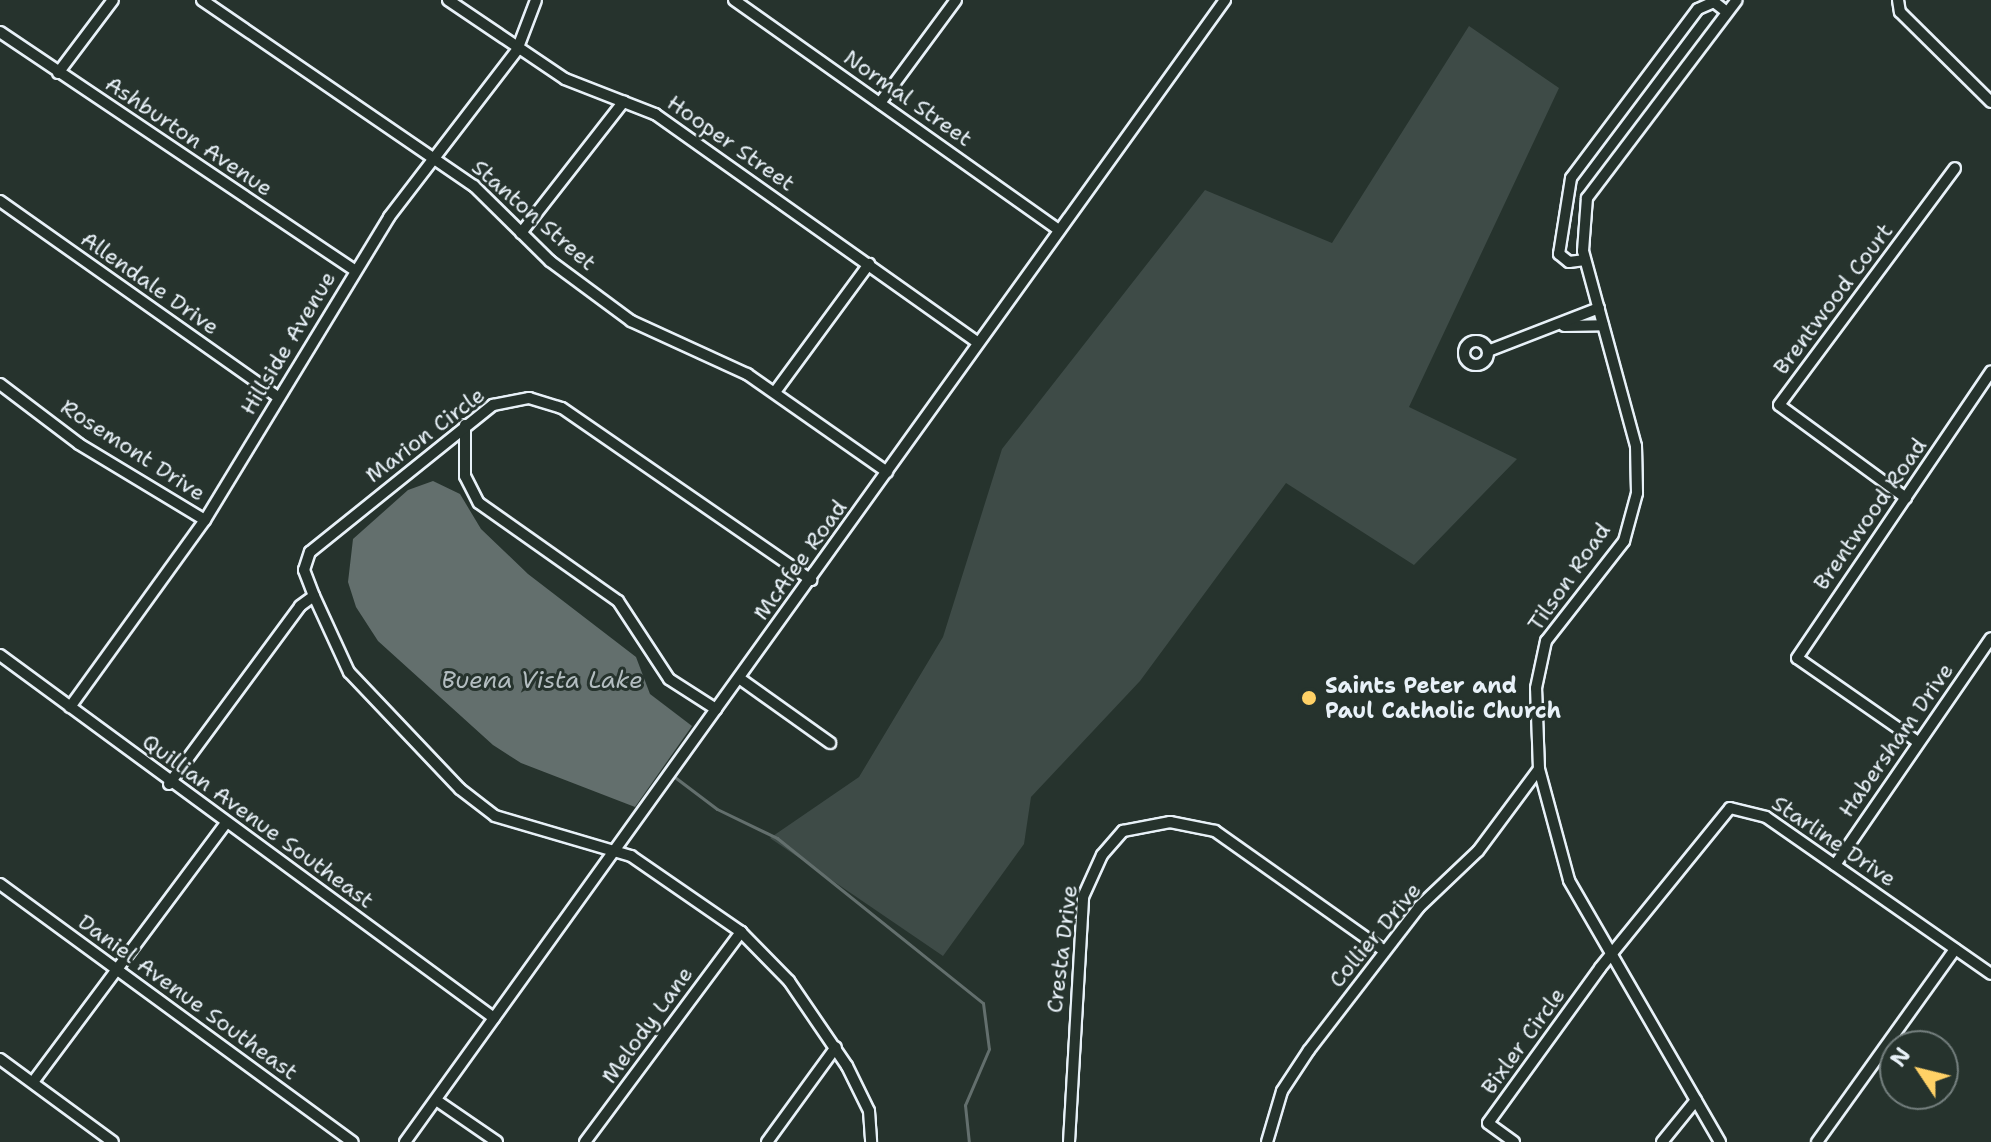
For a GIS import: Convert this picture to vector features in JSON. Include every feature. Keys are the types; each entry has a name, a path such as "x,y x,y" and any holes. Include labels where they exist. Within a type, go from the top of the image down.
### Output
{"street":[{"path":"58,73 113,0"},
{"name":"Stanton Street","path":"202,0 432,158 631,321 775,392 887,472"},
{"name":"Hooper Street","path":"448,0 517,50 675,127 978,343"},
{"name":"Hillside Avenue","path":"70,707 205,520 355,271 432,158 517,50 536,0"},
{"name":"Normal Street","path":"734,0 1059,230"},
{"path":"880,103 956,0"},
{"name":"McAfee Road","path":"405,1142 1225,0"},
{"name":"Tilson Road","path":"1720,1142 1569,880 1539,769 1536,688 1546,641 1624,541 1637,493 1636,446 1585,260 1587,198 1737,0"},
{"path":"1898,0 1900,12 1991,102"},
{"path":"1585,260 1569,262 1559,254 1571,178 1698,9 1714,2 1727,12"},
{"name":"Ashburton Avenue","path":"0,32 355,271"},
{"path":"521,233 624,101"},
{"name":"Brentwood Court","path":"1906,498 1779,405 1955,168"},
{"name":"Allendale Drive","path":"0,201 278,397"},
{"path":"775,392 869,264"},
{"path":"1488,351 1564,326 1599,308"},
{"path":"1564,326 1603,325"},
{"name":"Brentwood Road","path":"1918,742 1817,674 1798,654 1991,372"},
{"name":"Rosemont Drive","path":"0,384 79,444 205,520"},
{"name":"Marion Circle","path":"811,580 562,408 515,398 465,425 310,552 304,570 349,672 460,789 495,816 647,865 741,932 789,981 836,1047 869,1111 871,1142"},
{"path":"465,425 465,476 479,503 597,583 630,613 669,679 716,709"},
{"path":"169,784 300,606 314,596"},
{"name":"Habersham Drive","path":"1835,865 1991,638"},
{"name":"Quillian Avenue Southeast","path":"1,657 169,784 494,1018"},
{"path":"739,678 830,743"},
{"name":"Collier Drive","path":"1267,1142 1290,1077 1383,950 1478,851 1539,769"},
{"name":"Starline Drive","path":"1612,959 1730,808 1754,811 1991,974"},
{"name":"Cresta Drive","path":"1069,1142 1083,897 1123,831 1170,822 1215,831 1383,950"},
{"path":"33,1082 225,824"},
{"name":"Daniel Avenue Southeast","path":"0,884 353,1142"},
{"name":"Melody Lane","path":"585,1142 741,932"},
{"path":"1817,1142 1955,949"},
{"name":"Bixler Circle","path":"1514,1142 1488,1123 1612,959"},
{"path":"767,1142 836,1047"},
{"path":"0,1059 113,1142"},
{"path":"436,1100 497,1142"},
{"path":"1662,1142 1696,1100"}],"shaded area":[{"path":"1469,26 1559,88 1409,407 1517,459 1414,565 1286,483 1140,681 1031,797 1024,844 943,956 770,838 859,777 943,637 1002,449 1205,190 1332,243"}],"water":[{"name":"Buena Vista Lake","path":"433,481 460,494 481,529 528,574 636,657 650,694 692,726 635,807 521,763 493,745 378,641 356,607 348,582 353,539 408,490"}],"waterway":[{"path":"672,775 717,809 777,838 983,1003 989,1049 965,1105 969,1142"}],"place":[{"name":"Saints Peter and Paul Catholic Church","path":"1309,698"}]}
